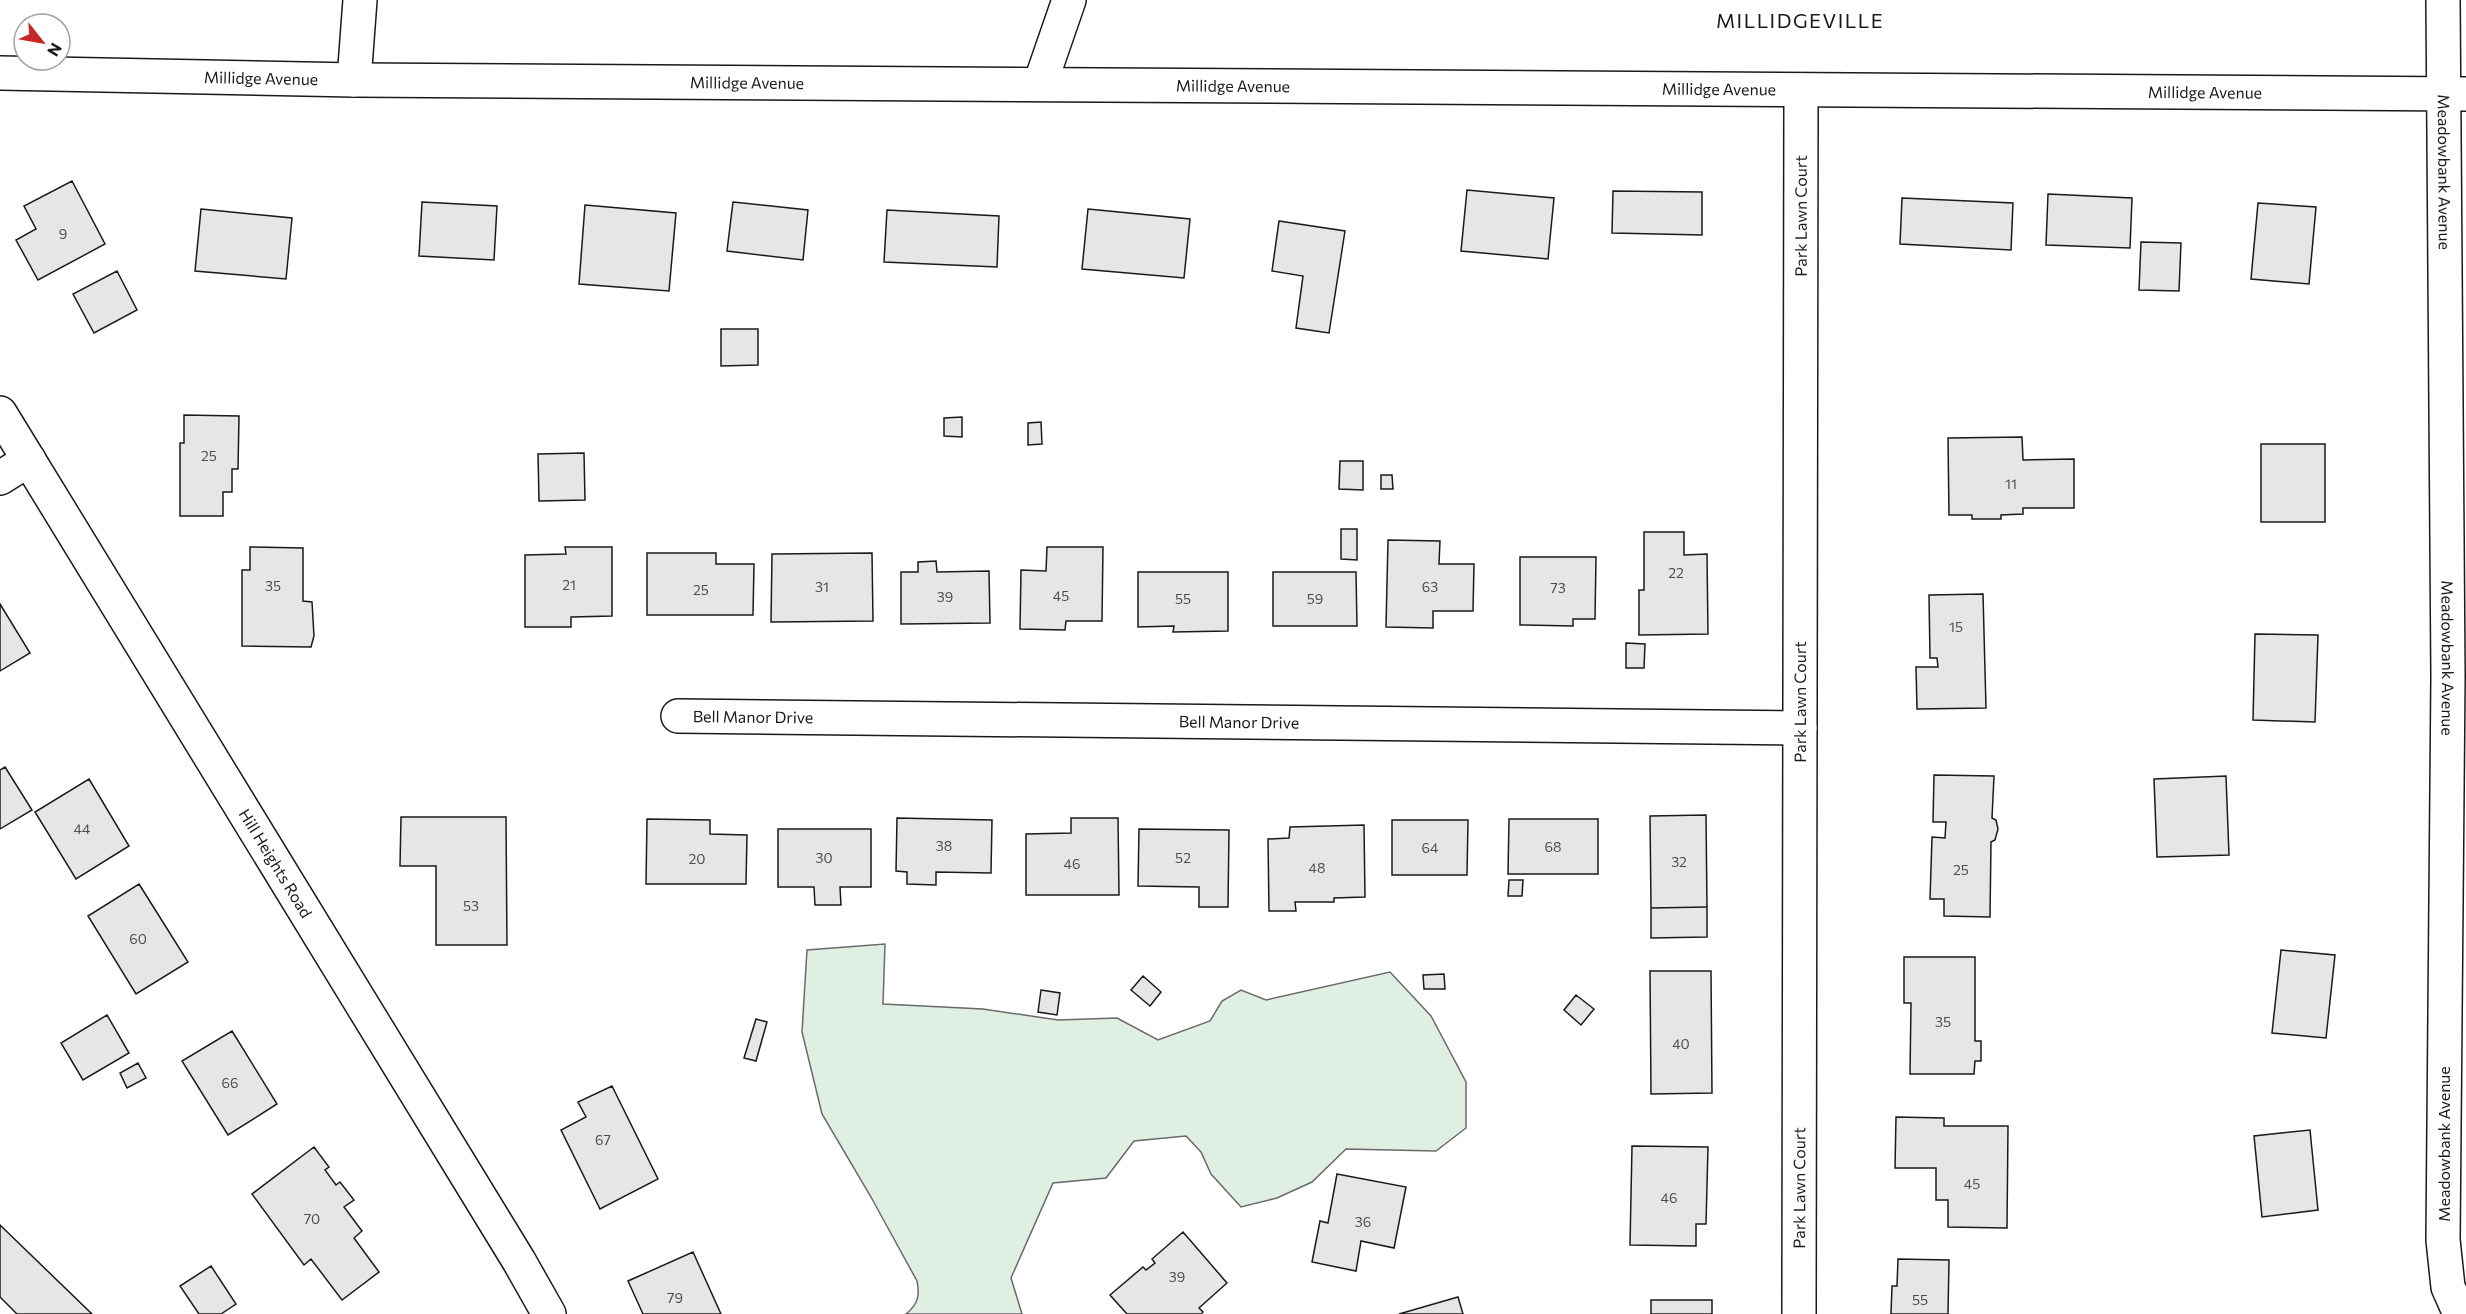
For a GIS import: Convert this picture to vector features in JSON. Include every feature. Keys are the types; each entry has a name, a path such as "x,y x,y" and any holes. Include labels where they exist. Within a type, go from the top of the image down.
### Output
{"street":[{"path":"354,80 360,0"},
{"path":"1040,84 1069,0"},
{"name":"Meadowbank Avenue","path":"2443,0 2455,94 2443,1240 2448,1287 2460,1314"},
{"name":"Millidge Avenue","path":"0,73 354,80 2455,94"},
{"name":"Park Lawn Court","path":"1799,1314 1801,90"},
{"name":"Hill Heights Road","path":"0,413 519,1261 543,1312"},
{"path":"0,478 29,460"},
{"name":"Bell Manor Drive","path":"678,716 1800,728"}],"green space":[{"path":"885,944 883,1004 983,1009 1058,1020 1117,1018 1158,1040 1210,1021 1222,1001 1241,990 1266,1000 1390,972 1431,1016 1466,1082 1466,1128 1436,1151 1346,1149 1312,1182 1277,1198 1241,1207 1211,1174 1201,1152 1186,1136 1134,1141 1106,1178 1053,1183 1011,1278 1022,1314 906,1314 917,1299 917,1281 822,1114 802,1032 807,950"}],"building":[{"path":"72,181 105,244 38,280 16,240 36,229 24,206"},
{"path":"1467,190 1554,198 1548,259 1461,251"},
{"path":"1613,191 1702,192 1702,235 1612,233"},
{"path":"2048,194 2132,198 2130,248 2046,245"},
{"path":"1902,198 2013,203 2011,250 1900,244"},
{"path":"422,202 497,206 494,260 419,256"},
{"path":"733,202 808,210 803,260 727,251"},
{"path":"2258,203 2316,207 2309,284 2251,279"},
{"path":"585,205 676,213 669,291 579,284"},
{"path":"201,209 292,218 286,279 195,271"},
{"path":"1088,209 1190,219 1184,278 1082,269"},
{"path":"887,210 999,216 997,267 884,262"},
{"path":"1279,221 1345,231 1329,333 1296,328 1303,276 1272,271"},
{"path":"2141,242 2181,243 2179,291 2139,290"},
{"path":"117,271 137,310 94,333 73,294"},
{"path":"721,329 758,329 758,365 721,366"},
{"path":"184,415 239,416 238,469 232,469 232,492 223,492 223,516 180,516 180,443 184,443"},
{"path":"962,417 962,437 944,436 944,418"},
{"path":"1041,422 1042,444 1028,445 1028,423"},
{"path":"2022,437 2023,460 2074,459 2074,508 2023,508 2023,514 2001,515 2001,519 1972,519 1972,515 1949,515 1948,438"},
{"path":"2261,444 2325,444 2325,522 2261,522"},
{"path":"584,453 585,500 539,501 538,454"},
{"path":"1340,461 1363,461 1363,490 1339,489"},
{"path":"1381,475 1392,475 1393,489 1381,489"},
{"path":"1341,529 1357,529 1357,560 1341,559"},
{"path":"1644,532 1684,532 1684,555 1707,554 1708,634 1639,635 1639,590 1644,590"},
{"path":"1388,540 1440,541 1439,564 1474,564 1473,611 1433,611 1433,628 1386,627"},
{"path":"250,547 303,548 303,601 312,602 314,636 311,647 242,646 242,570 250,570"},
{"path":"565,547 612,547 612,616 571,617 571,627 525,627 525,555 566,554"},
{"path":"1047,547 1103,547 1102,621 1066,621 1065,630 1020,629 1021,570 1046,571"},
{"path":"647,553 716,553 716,564 754,564 753,615 647,615"},
{"path":"872,553 873,621 771,622 772,554"},
{"path":"1520,557 1596,557 1595,619 1573,619 1573,626 1520,625"},
{"path":"936,561 937,572 989,571 990,623 901,624 901,572 918,572 918,562"},
{"path":"1138,572 1228,572 1228,631 1173,632 1174,626 1138,627"},
{"path":"1273,572 1356,572 1357,626 1273,626"},
{"path":"1983,594 1986,708 1917,709 1916,667 1938,667 1937,658 1930,658 1929,595"},
{"path":"0,604 30,653 0,671"},
{"path":"2255,634 2318,635 2315,722 2253,720"},
{"path":"1626,643 1645,644 1644,668 1626,668"},
{"path":"5,767 32,810 0,829 0,770"},
{"path":"1934,775 1994,776 1992,818 1996,820 1998,829 1995,840 1991,842 1990,917 1944,916 1944,899 1930,899 1932,837 1945,838 1946,822 1933,822"},
{"path":"2226,776 2229,855 2157,857 2154,779"},
{"path":"89,779 129,846 76,879 35,812"},
{"path":"1706,815 1707,907 1651,908 1650,816"},
{"path":"401,817 506,817 507,945 436,945 436,866 400,866"},
{"path":"897,818 992,820 991,873 936,872 936,885 907,884 907,872 896,871"},
{"path":"1071,818 1118,818 1119,895 1026,895 1026,834 1071,833"},
{"path":"647,819 710,820 710,834 747,835 746,884 646,884"},
{"path":"1509,819 1598,819 1598,874 1508,874"},
{"path":"1392,820 1468,820 1467,875 1392,875"},
{"path":"1364,825 1365,897 1334,898 1334,902 1295,902 1296,911 1269,911 1268,839 1289,838 1290,827"},
{"path":"778,829 871,829 871,887 840,887 841,905 815,905 814,887 778,887"},
{"path":"1139,829 1229,830 1228,907 1199,907 1199,887 1138,886"},
{"path":"1509,880 1523,880 1522,896 1508,896"},
{"path":"139,884 188,962 136,994 88,916"},
{"path":"1707,907 1707,937 1651,938 1651,908"},
{"path":"2281,950 2335,955 2326,1038 2272,1033"},
{"path":"1904,957 1975,957 1975,1041 1981,1041 1981,1061 1975,1061 1974,1074 1910,1074 1911,1003 1904,1003"},
{"path":"1650,971 1711,971 1712,1093 1651,1094"},
{"path":"1444,974 1445,989 1424,989 1423,975"},
{"path":"1143,976 1161,992 1150,1006 1131,990"},
{"path":"1041,990 1060,993 1057,1015 1038,1012"},
{"path":"1576,995 1594,1009 1581,1025 1564,1010"},
{"path":"107,1015 129,1053 83,1080 61,1043"},
{"path":"756,1019 767,1022 756,1061 744,1058"},
{"path":"232,1031 277,1104 228,1135 182,1061"},
{"path":"138,1063 146,1078 127,1088 120,1073"},
{"path":"612,1086 658,1179 600,1209 561,1130 586,1117 578,1102"},
{"path":"1896,1117 1944,1118 1944,1126 2008,1126 2007,1228 1948,1227 1948,1200 1936,1200 1936,1168 1895,1168"},
{"path":"2310,1130 2318,1210 2262,1217 2254,1136"},
{"path":"1632,1146 1708,1147 1706,1224 1696,1224 1696,1246 1630,1245"},
{"path":"314,1147 329,1167 325,1170 336,1185 340,1182 354,1200 344,1207 362,1231 354,1238 379,1272 342,1300 311,1259 304,1265 252,1194"},
{"path":"1337,1174 1406,1187 1394,1248 1361,1241 1356,1271 1312,1262 1320,1221 1328,1223"},
{"path":"0,1225 92,1314 17,1314 0,1297"},
{"path":"1183,1232 1227,1283 1199,1308 1203,1312 1201,1314 1127,1314 1110,1295 1143,1267 1146,1270 1155,1263 1152,1259"},
{"path":"693,1252 721,1314 643,1314 628,1281"},
{"path":"1898,1259 1949,1260 1948,1314 1891,1314 1892,1286 1897,1286"},
{"path":"211,1266 236,1304 221,1314 199,1314 180,1286"},
{"path":"1458,1297 1463,1314 1399,1314"},
{"path":"1651,1300 1712,1300 1712,1314 1651,1314"}],"district":[{"name":"MILLIDGEVILLE","path":"1800,21"}]}
